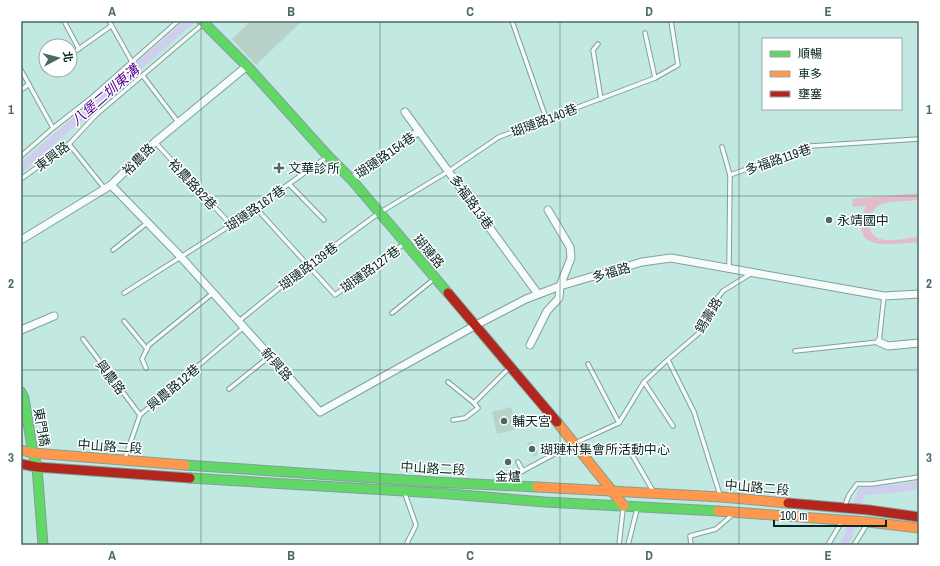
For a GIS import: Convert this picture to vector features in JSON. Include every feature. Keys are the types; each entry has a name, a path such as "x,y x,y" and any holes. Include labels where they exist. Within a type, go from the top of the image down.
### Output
{"main road":[{"name":"瑚璉路","path":"204,22 247,66 328,156 351,179 435,279 476,324 575,443 624,506"},
{"name":"東門橋","path":"21,392 24,398 33,453 37,467 44,545"},
{"name":"中山路二段","path":"21,450 33,453 124,461 406,480 721,496 865,509 919,517"},
{"name":"中山路二段","path":"21,464 37,467 257,484 404,491 545,502 736,512 843,520 919,528"}],"street":[{"name":"裕農路","path":"22,238 108,187 155,142 247,66"},
{"name":"多福路13巷","path":"405,112 538,294"},
{"name":"瑚璉路154巷","path":"351,179 420,131"},
{"name":"新興路","path":"108,187 148,223 180,256 320,412 476,324"},
{"path":"530,345 547,311 559,298 560,286 571,258 570,247 548,210"},
{"name":"多福路","path":"476,324 538,294 642,262 671,258 753,272"},
{"path":"753,272 884,296 919,294"},
{"path":"21,330 54,316"},
{"path":"879,342 888,346 919,343"}],"lane":[{"path":"64,21 79,50 111,26"},
{"path":"109,21 132,62"},
{"path":"21,156 53,128 90,99 178,21"},
{"path":"512,21 546,118"},
{"name":"瑚璉路140巷","path":"379,213 449,171 499,137 655,78 678,65 672,21"},
{"name":"東興路","path":"21,179 70,144 96,115 204,22"},
{"path":"645,33 655,78"},
{"path":"598,44 593,50 601,99"},
{"path":"21,70 53,128"},
{"path":"143,76 178,122"},
{"path":"21,90 29,84"},
{"name":"多福路119巷","path":"729,269 730,175 811,146 919,139"},
{"name":"裕農路82巷","path":"155,142 231,225"},
{"name":"新興路","path":"70,144 108,187"},
{"path":"722,146 730,175"},
{"name":"瑚璉路167巷","path":"124,292 231,225 328,156"},
{"path":"289,184 324,220"},
{"path":"256,208 308,265"},
{"name":"瑚璉路139巷","path":"238,321 308,265 379,213"},
{"path":"113,250 148,223"},
{"name":"瑚璉路127巷","path":"308,265 335,295 405,244"},
{"name":"錫壽路","path":"619,423 644,382 699,334 709,309 723,291 753,272"},
{"path":"392,313 435,279"},
{"path":"146,368 142,359 149,345 213,293"},
{"path":"795,351 879,342 884,296"},
{"path":"124,321 147,349"},
{"name":"興農路12巷","path":"124,461 140,415 244,327"},
{"name":"興農路","path":"83,339 140,415"},
{"path":"230,389 270,356"},
{"path":"668,360 694,412 721,496"},
{"path":"496,485 575,443 619,423 588,364"},
{"path":"474,403 511,366"},
{"path":"448,382 478,408 465,418 453,420"},
{"path":"644,382 673,426"},
{"path":"627,446 655,493"},
{"path":"518,462 523,471"},
{"path":"828,545 843,520 844,507 849,495 857,484 872,484 919,477"},
{"path":"406,480 404,491 416,525 407,543 408,545"},
{"path":"619,545 624,506"},
{"path":"628,545 637,507"},
{"path":"854,545 864,522 865,509"},
{"path":"691,545 690,536 716,529 736,512"}],"shaded area":[{"path":"919,193 919,200 890,202 876,207 872,212 869,224 873,235 878,238 893,240 919,237 919,242 884,244 874,243 867,239 862,232 862,221 866,206 853,207 852,199"}],"building":[{"path":"251,21 302,21 256,65 232,39"},
{"name":"輔天宮","path":"511,407 517,429 497,434 492,412"},
{"name":"瑚璉村集會所活動中心","path":"532,441 538,454 533,457 527,443"}],"waterway":[{"name":"八堡二圳東溝","path":"21,168 190,21"},
{"path":"843,545 847,539 862,491 893,489 919,485"}],"traffic: fast":[{"path":"202,21 247,66 328,156 351,179 448,293"},
{"path":"21,392 24,398 33,453 37,467 43,545"},
{"path":"185,465 434,482 537,487"},
{"path":"190,478 437,493 545,502 718,511"}],"traffic: slow":[{"path":"557,422 624,506"},
{"path":"21,450 33,453 185,465"},
{"path":"537,487 721,497 788,503"},
{"path":"718,511 868,522 919,528"}],"traffic: jam":[{"path":"448,293 557,422"},
{"path":"21,464 37,467 190,478"},
{"path":"788,503 869,510 919,517"}],"place":[{"name":"文華診所","path":"279,168"},
{"name":"永靖國中","path":"829,220"},
{"name":"輔天宮","path":"504,421"},
{"name":"瑚璉村集會所活動中心","path":"532,449"},
{"name":"金爐","path":"508,462"}]}
